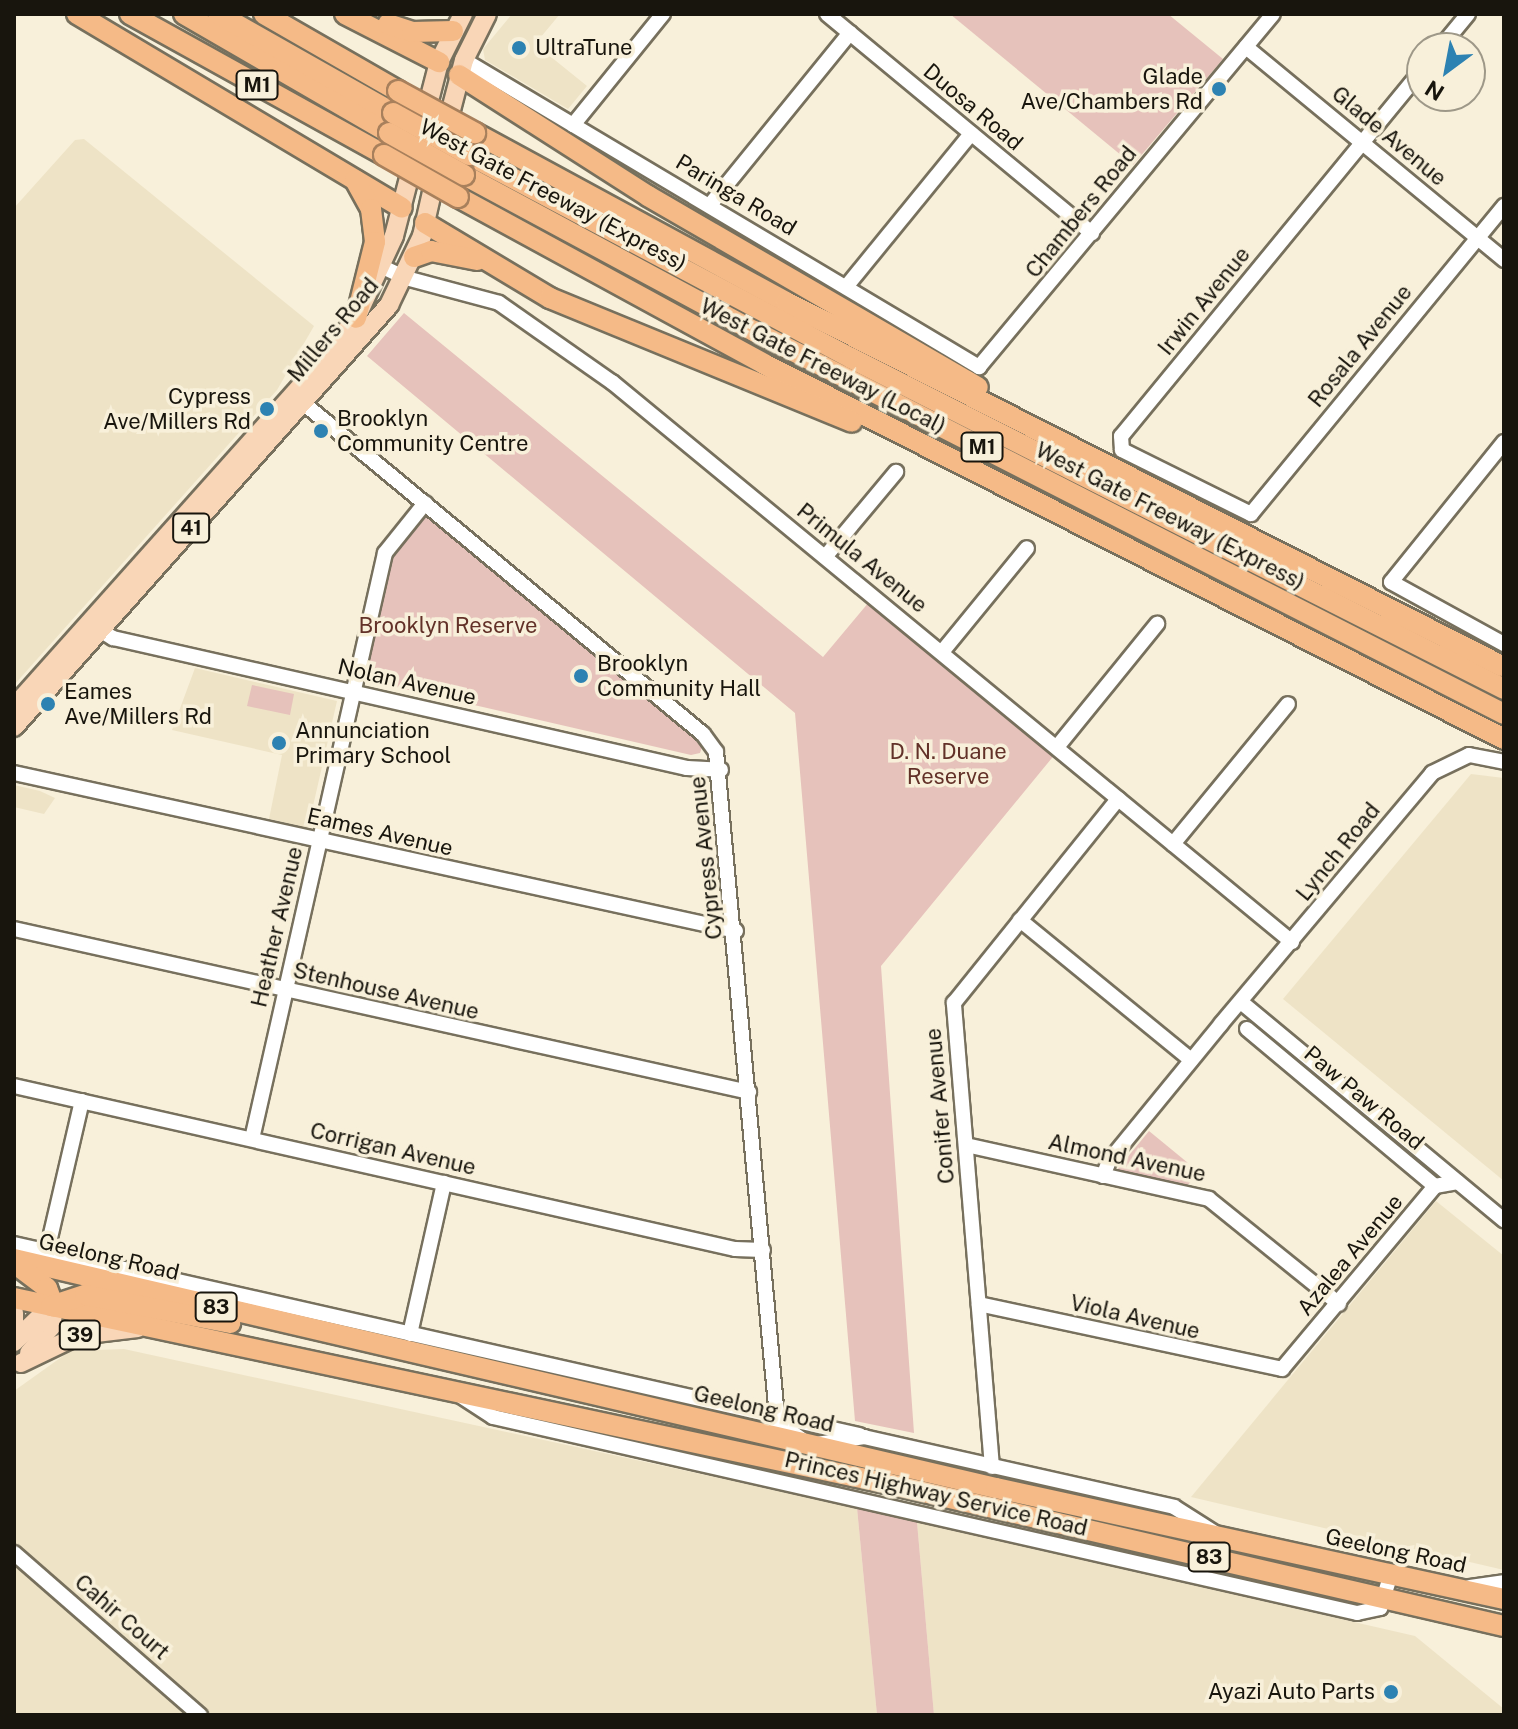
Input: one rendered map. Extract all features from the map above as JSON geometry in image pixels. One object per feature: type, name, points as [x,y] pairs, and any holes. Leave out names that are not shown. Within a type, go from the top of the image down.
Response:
[{"type":"highway","points":[[77,14],[249,121],[352,176],[402,208]]},
{"type":"highway","name":"West Gate Freeway (Local)","points":[[130,14],[764,364],[1504,739]]},
{"type":"highway","name":"West Gate Freeway (Express)","points":[[184,14],[391,123],[469,155],[851,358],[1504,689]]},
{"type":"highway","name":"West Gate Freeway (Express)","points":[[218,14],[391,123],[464,175],[782,345],[1504,714]]},
{"type":"highway","name":"West Gate Freeway (Local)","points":[[264,14],[398,91],[799,309],[1504,667]]},
{"type":"highway","points":[[345,14],[439,62]]},
{"type":"highway","points":[[361,14],[412,32],[457,20]]},
{"type":"highway","points":[[462,67],[713,235],[1020,410],[1179,491],[1262,543]]},
{"type":"highway","points":[[352,176],[364,192],[374,223],[378,265],[356,318]]},
{"type":"highway","points":[[425,223],[579,311],[999,481]]},
{"type":"highway","points":[[414,257],[431,251],[492,264]]},
{"type":"highway","points":[[14,1261],[47,1288],[53,1305],[85,1295],[265,1330],[304,1327]]},
{"type":"highway","name":"Geelong Road","points":[[14,1261],[1223,1539],[1504,1599]]},
{"type":"highway","name":"83","points":[[14,1298],[145,1328],[413,1381],[1504,1626]]},
{"type":"highway","points":[[413,1381],[417,1354]]},
{"type":"main road","name":"Millers Road","points":[[14,727],[94,627],[298,399],[377,320],[406,278],[425,223],[462,67],[489,16]]},
{"type":"main road","name":"Millers Road","points":[[378,265],[402,208],[439,62],[457,20]]},
{"type":"main road","points":[[439,62],[462,67]]},
{"type":"main road","points":[[402,208],[425,223]]},
{"type":"main road","name":"Millers Road","points":[[298,399],[356,318]]},
{"type":"main road","name":"Millers Road","points":[[14,707],[94,627]]},
{"type":"main road","name":"39","points":[[14,1342],[53,1305]]},
{"type":"main road","name":"39","points":[[17,1367],[51,1327],[53,1305]]},
{"type":"main road","points":[[14,1313],[14,1333]]},
{"type":"main road","name":"39","points":[[17,1367],[79,1335],[145,1328]]},
{"type":"street","points":[[573,125],[663,14]]},
{"type":"street","name":"Duosa Road","points":[[827,14],[1092,233]]},
{"type":"street","name":"Chambers Road","points":[[985,365],[1273,14]]},
{"type":"street","points":[[1453,32],[1468,14]]},
{"type":"street","points":[[710,205],[850,33]]},
{"type":"street","name":"Glade Avenue","points":[[1246,47],[1504,260]]},
{"type":"street","name":"Paringa Road","points":[[462,67],[526,97],[971,364],[985,365]]},
{"type":"street","name":"Irwin Avenue","points":[[1251,514],[1118,444],[1406,89]]},
{"type":"street","points":[[846,287],[971,134]]},
{"type":"street","name":"Rosala Avenue","points":[[1251,514],[1504,206]]},
{"type":"street","name":"Primula Avenue","points":[[378,265],[406,278],[474,293],[524,317],[612,382],[1292,942]]},
{"type":"street","name":"Cypress Avenue","points":[[298,399],[703,734],[716,752],[721,770],[736,931],[777,1417]]},
{"type":"street","points":[[1504,442],[1391,582],[1504,644]]},
{"type":"street","points":[[825,557],[896,472]]},
{"type":"street","name":"Heather Avenue","points":[[252,1139],[385,553],[425,503]]},
{"type":"street","points":[[942,652],[1027,548]]},
{"type":"street","points":[[1057,747],[1157,624]]},
{"type":"street","name":"Nolan Avenue","points":[[94,627],[353,692],[687,768],[721,770]]},
{"type":"street","points":[[1173,844],[1288,704]]},
{"type":"street","name":"Lynch Road","points":[[1103,1176],[1109,1161],[1191,1060],[1432,773],[1457,758],[1483,755],[1504,762]]},
{"type":"street","name":"Eames Avenue","points":[[14,773],[736,931]]},
{"type":"street","name":"Conifer Avenue","points":[[992,1467],[954,1003],[1118,799]]},
{"type":"street","points":[[1020,920],[1191,1060]]},
{"type":"street","name":"Stenhouse Avenue","points":[[14,929],[749,1092]]},
{"type":"street","name":"Paw Paw Road","points":[[1241,1002],[1504,1220]]},
{"type":"street","name":"Paw Paw Road","points":[[1247,1029],[1435,1186]]},
{"type":"street","points":[[1294,1070],[1306,1056]]},
{"type":"street","name":"Corrigan Avenue","points":[[14,1086],[735,1249],[763,1250]]},
{"type":"street","points":[[47,1251],[82,1101]]},
{"type":"street","name":"Almond Avenue","points":[[966,1145],[1209,1199],[1339,1304]]},
{"type":"street","name":"Paw Paw Road","points":[[1435,1186],[1436,1163]]},
{"type":"street","points":[[1435,1186],[1458,1182]]},
{"type":"street","points":[[410,1334],[444,1183]]},
{"type":"street","name":"Azalea Avenue","points":[[1282,1369],[1435,1186]]},
{"type":"street","name":"Princes Highway Service Road","points":[[14,1244],[777,1417],[810,1445],[864,1437]]},
{"type":"street","name":"Viola Avenue","points":[[979,1304],[1282,1369]]},
{"type":"street","points":[[561,1386],[597,1376]]},
{"type":"street","name":"Princes Highway Service Road","points":[[797,1421],[1174,1507],[1223,1539]]},
{"type":"street","name":"Cahir Court","points":[[14,1553],[200,1715]]},
{"type":"street","points":[[1385,1599],[1391,1574]]},
{"type":"street","points":[[1458,1588],[1504,1582]]},
{"type":"shaded area","points":[[512,14],[560,14],[535,44],[587,86],[568,109],[485,60],[483,49]]},
{"type":"shaded area","points":[[84,139],[314,326],[277,390],[14,685],[14,208],[75,140]]},
{"type":"shaded area","name":"Annunciation Primary School","points":[[195,668],[337,701],[308,828],[269,819],[282,755],[172,730]]},
{"type":"shaded area","points":[[1471,774],[1504,778],[1504,1181],[1283,999]]},
{"type":"shaded area","points":[[14,785],[55,798],[44,814],[14,807]]},
{"type":"shaded area","points":[[1436,1201],[1504,1256],[1504,1570],[1191,1497]]},
{"type":"shaded area","points":[[124,1349],[857,1508],[877,1715],[14,1715],[14,1391],[70,1351]]},
{"type":"shaded area","points":[[917,1522],[1415,1636],[1504,1709],[1504,1715],[934,1715]]},
{"type":"green space","points":[[950,14],[1168,14],[1223,59],[1133,165]]},
{"type":"green space","name":"D. N. Duane Reserve","points":[[404,313],[823,657],[869,602],[1056,753],[881,966],[914,1433],[855,1421],[795,713],[367,356]]},
{"type":"green space","name":"Brooklyn Reserve","points":[[421,509],[691,732],[703,744],[700,753],[691,755],[361,679],[389,554]]},
{"type":"green space","points":[[252,685],[294,694],[290,715],[247,706]]},
{"type":"green space","points":[[1149,1131],[1199,1172],[1187,1186],[1117,1170]]},
{"type":"green space","points":[[857,1508],[917,1522],[934,1715],[877,1715]]},
{"type":"place","name":"UltraTune","points":[[519,48]]},
{"type":"place","name":"Glade Ave/Chambers Rd","points":[[1219,89]]},
{"type":"place","name":"Cypress Ave/Millers Rd","points":[[267,409]]},
{"type":"place","name":"Brooklyn Community Centre","points":[[321,431]]},
{"type":"place","name":"Brooklyn Community Hall","points":[[581,676]]},
{"type":"place","name":"Eames Ave/Millers Rd","points":[[48,704]]},
{"type":"place","name":"Annunciation Primary School","points":[[279,743]]},
{"type":"place","name":"Ayazi Auto Parts","points":[[1391,1692]]}]
